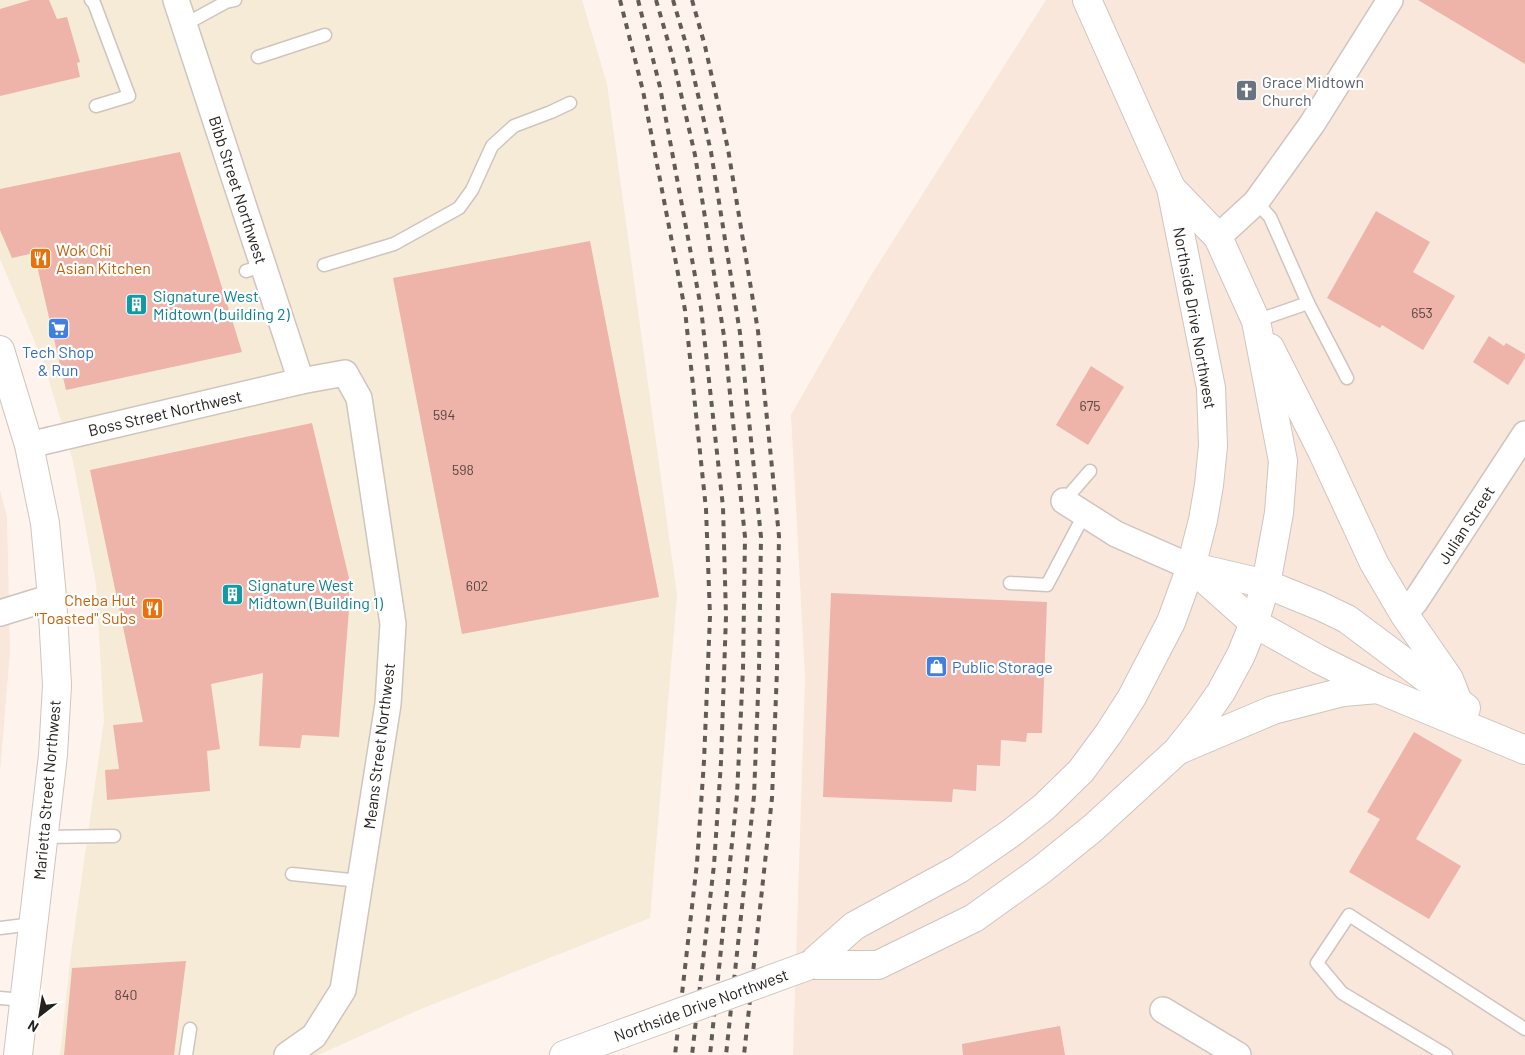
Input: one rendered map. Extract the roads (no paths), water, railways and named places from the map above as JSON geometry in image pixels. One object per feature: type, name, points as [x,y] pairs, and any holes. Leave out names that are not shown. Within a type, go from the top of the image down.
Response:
[{"type":"main road","name":"Northside Drive Northwest","points":[[810,966],[854,926],[959,869],[1011,834],[1044,807],[1081,770],[1109,733],[1132,697],[1171,622],[1191,567],[1203,520],[1209,485],[1213,446],[1211,388],[1171,188],[1087,0]]},
{"type":"main road","name":"Northside Drive Northwest","points":[[564,1055],[810,966],[878,965],[974,918],[1041,870],[1093,828],[1177,751],[1200,722],[1221,692],[1241,655],[1254,623],[1266,584],[1279,513],[1283,461],[1256,321],[1218,237],[1171,188]]},
{"type":"main road","points":[[1256,321],[1322,451],[1374,564],[1404,614],[1449,679],[1458,702]]},
{"type":"main road","name":"Marietta Street Northwest","points":[[0,350],[29,445],[44,523],[52,597],[56,685],[53,756],[33,924],[12,999],[18,1055]]},
{"type":"main road","points":[[1191,567],[1266,584],[1347,619],[1518,747]]},
{"type":"main road","points":[[1191,567],[1254,623],[1378,689],[1518,747]]},
{"type":"main road","points":[[1177,751],[1273,710],[1343,692],[1378,689]]},
{"type":"street","name":"Bibb Street Northwest","points":[[176,0],[255,269],[301,381]]},
{"type":"street","points":[[1218,237],[1256,202],[1312,124],[1390,0]]},
{"type":"street","name":"Means Street Northwest","points":[[287,1055],[314,1036],[344,990],[388,704],[393,624],[359,398],[344,373],[301,381]]},
{"type":"street","name":"Boss Street Northwest","points":[[29,445],[301,381]]},
{"type":"street","name":"Julian Street","points":[[1404,614],[1416,602],[1525,434]]},
{"type":"street","points":[[1064,501],[1116,534],[1191,567]]},
{"type":"street","points":[[0,613],[52,597]]},
{"type":"street","points":[[1163,1010],[1238,1055]]},
{"type":"lane","points":[[91,0],[94,3],[129,96],[96,106]]},
{"type":"lane","points":[[184,25],[226,2],[236,0]]},
{"type":"lane","points":[[258,57],[325,35]]},
{"type":"lane","points":[[324,265],[394,244],[459,208],[472,190],[492,146],[514,126],[551,112],[570,102]]},
{"type":"lane","points":[[1256,202],[1270,218],[1308,303],[1347,378]]},
{"type":"lane","points":[[1256,321],[1308,303]]},
{"type":"lane","points":[[1064,501],[1090,471]]},
{"type":"lane","points":[[1010,583],[1047,585],[1084,515]]},
{"type":"lane","points":[[44,837],[114,836]]},
{"type":"lane","points":[[292,874],[360,881]]},
{"type":"lane","points":[[1446,1055],[1342,993],[1318,963],[1350,915],[1525,1029]]},
{"type":"lane","points":[[0,928],[33,924]]},
{"type":"lane","points":[[186,1055],[190,1029]]},
{"type":"railway","points":[[620,0],[643,91],[685,310],[706,509],[710,616],[704,761],[697,863],[675,1055]]},
{"type":"railway","points":[[638,0],[660,87],[701,308],[723,507],[726,616],[721,762],[714,865],[692,1055]]},
{"type":"railway","points":[[656,0],[672,55],[695,155],[724,336],[745,537],[743,669],[737,795],[710,1055]]},
{"type":"railway","points":[[673,0],[688,51],[711,152],[740,333],[761,537],[759,669],[754,796],[726,1055]]},
{"type":"railway","points":[[692,0],[705,46],[728,149],[758,331],[779,536],[777,670],[772,798],[744,1055]]},
{"type":"place","name":"Grace Midtown Church","points":[[1246,91]]},
{"type":"place","name":"Wok Chi Asian Kitchen","points":[[40,259]]},
{"type":"place","name":"Signature West Midtown (building 2)","points":[[137,305]]},
{"type":"place","name":"Tech Shop & Run","points":[[58,328]]},
{"type":"place","name":"Signature West Midtown (Building 1)","points":[[232,594]]},
{"type":"place","name":"Cheba Hut \"Toasted\" Subs","points":[[152,609]]},
{"type":"place","name":"Public Storage","points":[[936,667]]}]
